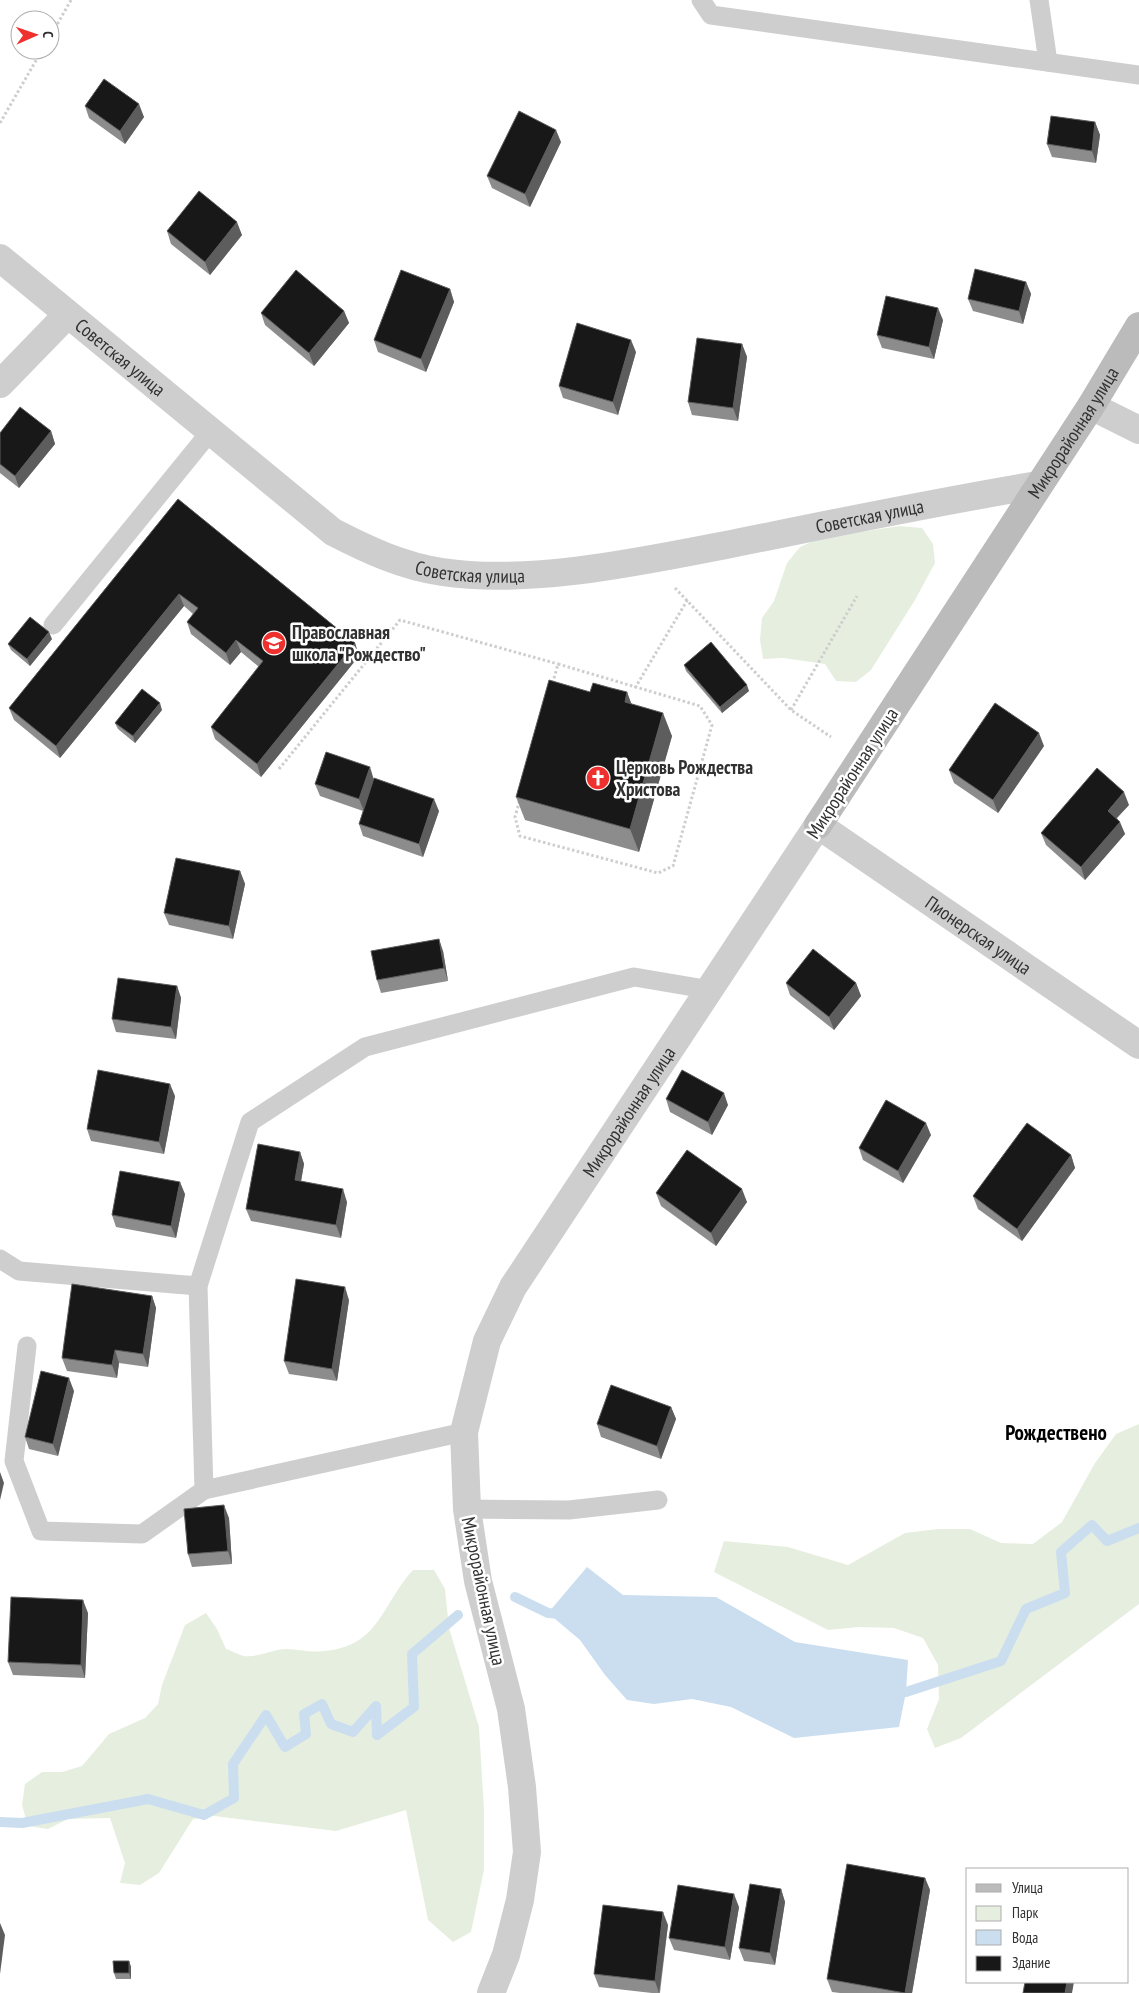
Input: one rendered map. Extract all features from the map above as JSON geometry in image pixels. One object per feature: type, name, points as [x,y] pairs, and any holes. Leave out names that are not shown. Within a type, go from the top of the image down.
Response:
[{"type":"street","name":"Советская улица","points":[[0,258],[333,532],[386,559],[441,572],[496,576],[551,573],[667,556],[961,498],[1038,485]]},
{"type":"street","points":[[0,384],[67,315]]},
{"type":"street","name":"Микрорайонная улица","points":[[491,1993],[506,1955],[520,1900],[526,1852],[522,1786],[511,1709],[478,1581],[467,1509],[464,1432],[487,1341],[513,1287],[711,990],[1091,406],[1139,326]]},
{"type":"street","points":[[1091,406],[1139,430]]},
{"type":"street","name":"Пионерская улица","points":[[818,825],[1139,1045]]},
{"type":"lane","points":[[701,0],[711,15],[1139,75]]},
{"type":"lane","points":[[1039,0],[1048,62]]},
{"type":"lane","points":[[53,625],[210,432]]},
{"type":"lane","points":[[204,1490],[198,1286],[250,1122],[365,1047],[634,977],[711,990]]},
{"type":"lane","points":[[0,1259],[20,1271],[198,1286]]},
{"type":"lane","points":[[27,1346],[14,1461],[41,1530],[142,1534],[204,1490],[464,1432]]},
{"type":"lane","points":[[467,1509],[569,1510],[658,1500]]},
{"type":"path","points":[[60,19],[71,0]]},
{"type":"path","points":[[0,123],[36,60]]},
{"type":"path","points":[[667,556],[669,583],[688,599],[791,710],[831,737]]},
{"type":"path","points":[[791,710],[857,596]]},
{"type":"path","points":[[635,688],[688,599]]},
{"type":"path","points":[[279,769],[400,620],[558,664],[700,706],[712,725],[673,866],[658,873],[520,836],[514,817],[558,664]]},
{"type":"green space","points":[[900,526],[922,528],[933,544],[935,563],[915,600],[871,670],[856,682],[836,681],[825,664],[783,658],[763,659],[760,640],[762,618],[774,601],[787,563],[800,547],[820,538]]},
{"type":"green space","points":[[1139,1424],[1139,1604],[961,1738],[935,1748],[927,1729],[939,1699],[938,1665],[923,1638],[894,1628],[859,1627],[828,1630],[714,1572],[724,1541],[788,1547],[848,1565],[905,1533],[938,1529],[970,1529],[1001,1543],[1033,1544],[1062,1522],[1095,1463],[1116,1434]]},
{"type":"green space","points":[[413,1570],[434,1570],[445,1589],[449,1628],[479,1727],[484,1810],[484,1870],[471,1932],[453,1942],[428,1920],[406,1810],[336,1831],[214,1816],[193,1819],[159,1873],[140,1885],[120,1883],[125,1863],[110,1818],[68,1819],[48,1829],[28,1826],[22,1805],[25,1784],[42,1772],[62,1772],[82,1766],[109,1734],[145,1718],[158,1704],[162,1685],[185,1625],[206,1613],[217,1629],[226,1649],[244,1656],[255,1656],[281,1649],[319,1651],[343,1648],[357,1641],[378,1622],[402,1583]]},
{"type":"water","points":[[587,1567],[623,1595],[716,1597],[795,1642],[908,1660],[906,1692],[899,1727],[794,1738],[731,1707],[692,1699],[654,1704],[627,1700],[605,1675],[580,1640],[548,1613]]},
{"type":"building","points":[[104,79],[139,104],[120,131],[85,106]]},
{"type":"building","points":[[519,111],[556,130],[525,194],[487,176]]},
{"type":"building","points":[[1051,116],[1095,122],[1092,151],[1047,144]]},
{"type":"building","points":[[199,191],[237,222],[205,262],[167,231]]},
{"type":"building","points":[[975,269],[1026,282],[1019,311],[968,299]]},
{"type":"building","points":[[296,270],[344,311],[309,353],[261,313]]},
{"type":"building","points":[[401,270],[450,289],[421,359],[374,340]]},
{"type":"building","points":[[886,296],[938,308],[929,347],[877,335]]},
{"type":"building","points":[[577,323],[631,340],[613,402],[559,386]]},
{"type":"building","points":[[697,338],[742,344],[733,408],[688,402]]},
{"type":"building","points":[[20,407],[51,431],[15,476],[0,464],[0,433]]},
{"type":"building","name":"Православная школа \"Рождество\"","points":[[178,499],[355,643],[257,764],[211,727],[263,661],[236,640],[226,653],[187,622],[198,608],[179,594],[56,746],[9,708]]},
{"type":"building","points":[[30,617],[49,632],[27,659],[8,644]]},
{"type":"building","points":[[711,642],[747,685],[720,707],[684,665]]},
{"type":"building","name":"Церковь Рождества Христова","points":[[549,680],[590,692],[593,683],[627,692],[625,702],[663,713],[630,829],[516,797]]},
{"type":"building","points":[[142,689],[160,703],[133,736],[115,723]]},
{"type":"building","points":[[995,703],[1039,733],[993,800],[949,770]]},
{"type":"building","points":[[326,752],[370,767],[359,799],[315,784]]},
{"type":"building","points":[[1097,768],[1124,792],[1108,811],[1120,822],[1081,867],[1041,833]]},
{"type":"building","points":[[374,778],[434,799],[419,844],[359,824]]},
{"type":"building","points":[[176,858],[240,871],[229,926],[164,913]]},
{"type":"building","points":[[439,939],[444,968],[377,980],[371,951]]},
{"type":"building","points":[[813,949],[856,983],[829,1017],[786,983]]},
{"type":"building","points":[[118,978],[177,986],[171,1027],[112,1019]]},
{"type":"building","points":[[98,1070],[170,1084],[159,1142],[87,1129]]},
{"type":"building","points":[[682,1070],[724,1093],[708,1122],[666,1099]]},
{"type":"building","points":[[886,1100],[926,1123],[898,1171],[859,1148]]},
{"type":"building","points":[[1027,1123],[1071,1155],[1017,1229],[973,1196]]},
{"type":"building","points":[[258,1144],[300,1152],[295,1180],[343,1189],[336,1225],[246,1209]]},
{"type":"building","points":[[687,1150],[742,1189],[711,1233],[656,1193]]},
{"type":"building","points":[[120,1171],[180,1182],[171,1226],[112,1215]]},
{"type":"building","points":[[296,1279],[345,1287],[332,1369],[284,1361]]},
{"type":"building","points":[[72,1284],[152,1296],[143,1354],[115,1350],[112,1365],[62,1358]]},
{"type":"building","points":[[41,1371],[69,1378],[53,1444],[25,1437]]},
{"type":"building","points":[[611,1385],[671,1407],[657,1446],[597,1424]]},
{"type":"building","points":[[224,1505],[228,1551],[188,1554],[184,1509]]},
{"type":"building","points":[[11,1597],[83,1600],[81,1665],[8,1662]]},
{"type":"building","points":[[847,1864],[925,1878],[905,1993],[827,1979]]},
{"type":"building","points":[[750,1884],[781,1889],[770,1953],[739,1948]]},
{"type":"building","points":[[678,1885],[734,1894],[725,1947],[669,1938]]},
{"type":"building","points":[[603,1905],[663,1912],[655,1981],[594,1974]]},
{"type":"building","points":[[113,1961],[129,1961],[129,1973],[114,1973]]},
{"type":"building","points":[[1025,1983],[1067,1983],[1065,1993],[1023,1993]]},
{"type":"waterway","points":[[894,1688],[906,1692],[1001,1661],[1026,1609],[1065,1593],[1061,1552],[1092,1525],[1107,1541],[1139,1528]]},
{"type":"waterway","points":[[515,1597],[548,1613],[562,1614]]},
{"type":"waterway","points":[[0,1822],[22,1823],[148,1799],[204,1815],[234,1798],[233,1764],[266,1715],[285,1747],[306,1734],[304,1714],[322,1704],[331,1724],[353,1732],[376,1706],[377,1735],[414,1707],[412,1654],[458,1615]]},
{"type":"place","name":"Православная школа \"Рождество\"","points":[[274,643]]},
{"type":"place","name":"Церковь Рождества Христова","points":[[598,778]]},
{"type":"district","name":"Рождествено","points":[[1056,1433]]}]
